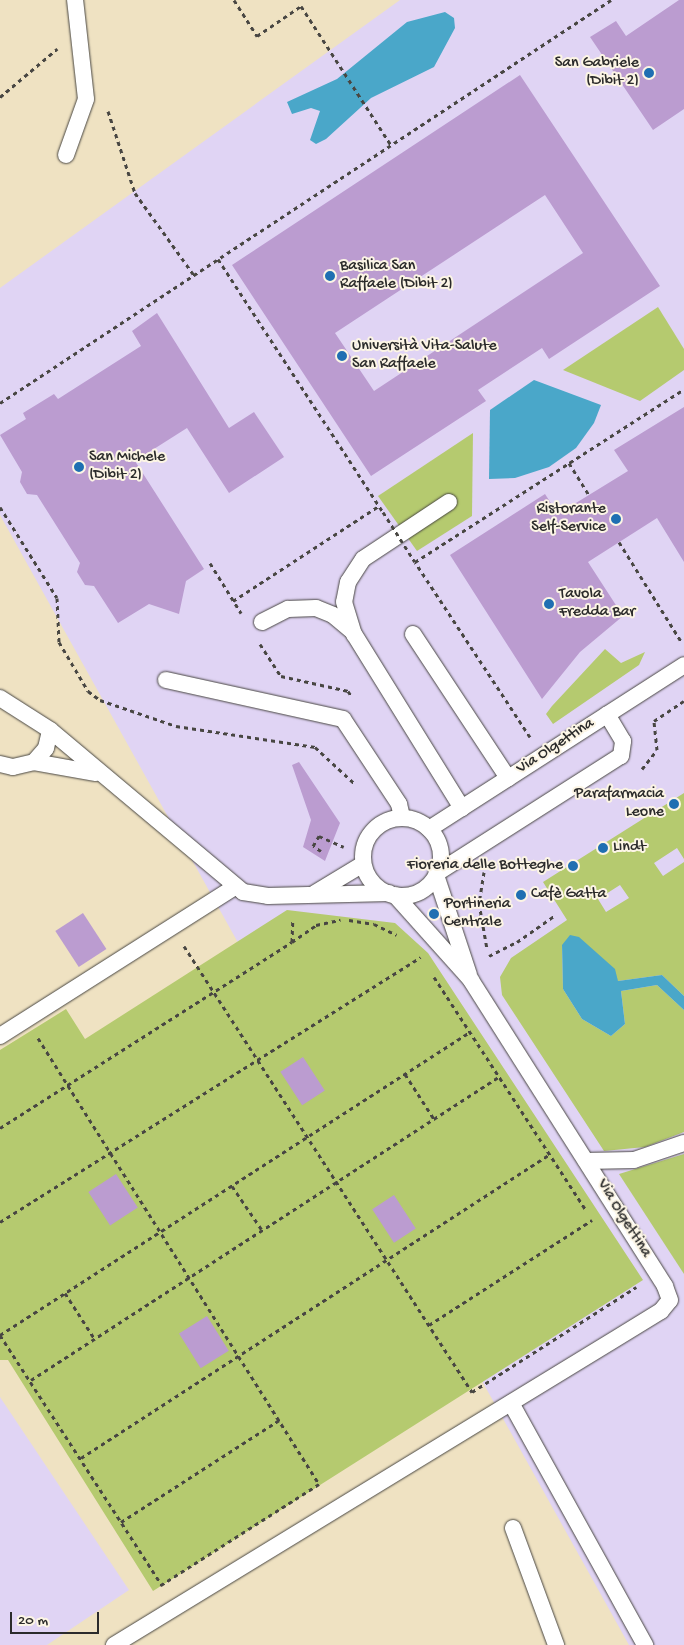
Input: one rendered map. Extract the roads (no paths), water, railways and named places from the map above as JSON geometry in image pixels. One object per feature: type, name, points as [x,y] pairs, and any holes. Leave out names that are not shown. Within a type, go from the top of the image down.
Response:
[{"type":"lane","points":[[66,156],[86,99],[83,43],[75,0]]},
{"type":"lane","points":[[449,502],[359,564],[348,582],[344,602],[354,634],[462,808]]},
{"type":"lane","points":[[258,628],[288,609],[316,608],[334,615],[354,634]]},
{"type":"lane","points":[[413,634],[508,778]]},
{"type":"lane","name":"Via Olgettina","points":[[429,829],[684,665]]},
{"type":"lane","points":[[166,680],[343,719],[399,804],[402,818]]},
{"type":"lane","points":[[0,698],[50,730],[96,773],[235,886],[268,896],[418,892],[436,874],[621,756],[623,742],[607,714]]},
{"type":"lane","points":[[34,762],[46,748],[50,730]]},
{"type":"lane","points":[[0,764],[13,767],[34,762],[96,773]]},
{"type":"lane","points":[[402,818],[429,829],[440,851],[436,874],[470,980],[392,894],[374,885],[363,864],[364,845],[374,829],[402,818]]},
{"type":"lane","points":[[310,895],[363,864]]},
{"type":"lane","points":[[0,1036],[235,886]]},
{"type":"lane","name":"Via Olgettina","points":[[470,980],[665,1286],[670,1300],[661,1311],[511,1403]]},
{"type":"lane","points":[[586,1161],[634,1160],[684,1143]]},
{"type":"lane","points":[[114,1645],[511,1403],[645,1645]]},
{"type":"lane","points":[[513,1528],[556,1645]]},
{"type":"water","points":[[445,12],[454,18],[455,28],[434,67],[371,98],[326,139],[316,144],[310,140],[320,111],[311,108],[292,114],[287,102],[337,79],[407,22]]},
{"type":"water","points":[[534,380],[601,405],[594,423],[576,448],[549,467],[515,478],[489,479],[490,410]]},
{"type":"water","points":[[570,935],[579,937],[615,969],[618,981],[662,975],[684,996],[684,1010],[657,985],[621,991],[625,1024],[611,1036],[582,1019],[563,989],[562,945]]},
{"type":"place","name":"San Gabriele (Dibit 2)","points":[[649,73]]},
{"type":"place","name":"Basilica San Raffaele (Dibit 2)","points":[[330,276]]},
{"type":"place","name":"Università Vita-Salute San Raffaele","points":[[342,356]]},
{"type":"place","name":"San Michele (Dibit 2)","points":[[79,467]]},
{"type":"place","name":"Ristorante Self-Service","points":[[616,519]]},
{"type":"place","name":"Tavola Fredda Bar","points":[[549,604]]},
{"type":"place","name":"Parafarmacia Leone","points":[[674,804]]},
{"type":"place","name":"Lindt","points":[[603,848]]},
{"type":"place","name":"Fioreria delle Botteghe","points":[[573,866]]},
{"type":"place","name":"Cafè Gatta","points":[[521,895]]},
{"type":"place","name":"Portineria Centrale","points":[[434,914]]}]
